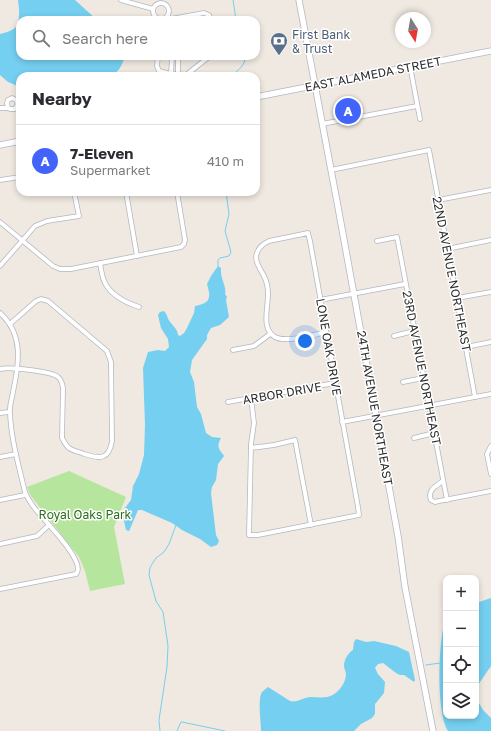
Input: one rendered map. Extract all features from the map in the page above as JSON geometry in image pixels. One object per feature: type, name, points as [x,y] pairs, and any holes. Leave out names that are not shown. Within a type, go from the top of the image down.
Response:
[{"type":"street","points":[[121,0],[133,2],[153,9]]},
{"type":"street","name":"24TH AVENUE NORTHEAST","points":[[299,0],[398,536],[405,587],[433,731]]},
{"type":"street","points":[[155,16],[153,9],[156,4],[162,2],[168,5],[170,16]]},
{"type":"street","points":[[190,16],[204,13],[209,16]]},
{"type":"street","name":"EAST ALAMEDA STREET","points":[[260,96],[491,51]]},
{"type":"street","points":[[158,60],[158,70],[161,72]]},
{"type":"street","points":[[171,72],[172,60]]},
{"type":"street","points":[[178,60],[178,72]]},
{"type":"street","points":[[191,72],[205,60]]},
{"type":"street","points":[[410,66],[420,120]]},
{"type":"street","points":[[8,108],[7,102],[12,98],[16,101]]},
{"type":"street","points":[[322,124],[417,106]]},
{"type":"street","points":[[0,108],[8,108],[13,110],[16,108]]},
{"type":"street","points":[[0,145],[16,142]]},
{"type":"street","name":"22ND AVENUE NORTHEAST","points":[[331,170],[429,150],[475,397]]},
{"type":"street","points":[[0,180],[16,177]]},
{"type":"street","points":[[438,200],[491,190]]},
{"type":"street","points":[[0,266],[35,226],[43,222],[79,216],[75,196]]},
{"type":"street","points":[[127,196],[137,256]]},
{"type":"street","points":[[0,222],[44,259],[60,269],[71,269],[179,248],[184,244],[185,240],[178,196]]},
{"type":"street","name":"LONE OAK DRIVE","points":[[270,334],[266,322],[268,294],[267,284],[257,260],[258,250],[264,243],[269,241],[308,233],[359,516],[310,525]]},
{"type":"street","name":"23RD AVENUE NORTHEAST","points":[[377,241],[396,237],[447,500]]},
{"type":"street","points":[[447,249],[491,240]]},
{"type":"street","points":[[100,264],[103,278],[107,286],[128,304],[139,307]]},
{"type":"street","points":[[320,300],[405,284]]},
{"type":"street","points":[[457,298],[491,292]]},
{"type":"street","points":[[0,369],[18,369],[50,373],[58,376],[62,381],[63,388],[62,438],[66,444],[70,449],[96,458],[103,457],[111,450],[111,362],[107,351],[48,300],[41,299],[36,301],[10,324]]},
{"type":"street","points":[[0,313],[10,324],[17,341],[19,357],[18,369],[10,412],[16,454],[26,495],[76,560],[79,568],[79,572],[76,574],[0,589]]},
{"type":"street","points":[[233,350],[254,346],[270,334],[276,338],[286,339],[326,332]]},
{"type":"street","points":[[394,336],[414,332]]},
{"type":"street","points":[[466,347],[491,342]]},
{"type":"street","points":[[403,382],[423,378]]},
{"type":"street","name":"ARBOR DRIVE","points":[[228,402],[335,383]]},
{"type":"street","points":[[342,422],[491,394]]},
{"type":"street","points":[[251,398],[254,423],[251,448],[249,535],[258,535],[310,525],[295,440],[251,448]]},
{"type":"street","points":[[0,413],[10,412]]},
{"type":"street","points":[[414,438],[434,433]]},
{"type":"street","points":[[490,447],[487,454],[491,474]]},
{"type":"street","points":[[0,457],[16,454]]},
{"type":"street","points":[[443,481],[432,489],[430,499],[434,502],[491,491]]},
{"type":"street","points":[[0,500],[26,495]]},
{"type":"street","points":[[0,544],[37,536],[49,525]]},
{"type":"green space","name":"Royal Oaks Park","points":[[69,471],[126,497],[114,527],[125,584],[90,591],[85,571],[79,557],[31,496],[27,487]]},
{"type":"water","points":[[18,0],[75,0],[93,16],[19,16]]},
{"type":"water","points":[[16,26],[16,60],[124,60],[117,72],[16,72],[16,85],[8,82],[0,75],[0,34]]},
{"type":"water","points":[[218,266],[221,268],[221,276],[227,297],[226,300],[229,317],[220,325],[211,328],[207,335],[207,339],[192,360],[190,372],[194,382],[197,407],[201,414],[206,433],[212,437],[221,438],[219,448],[224,456],[218,464],[216,480],[212,487],[211,493],[216,535],[219,541],[217,545],[211,547],[172,523],[142,510],[138,510],[129,531],[126,530],[123,516],[125,508],[131,500],[133,486],[139,474],[144,455],[145,425],[143,368],[148,352],[158,350],[165,351],[169,347],[168,339],[161,328],[158,315],[160,312],[164,311],[178,335],[180,336],[184,333],[194,313],[195,306],[207,301],[209,293],[207,284]]},
{"type":"water","points":[[491,598],[491,666],[479,684],[479,611],[479,602]]},
{"type":"water","points":[[443,628],[443,715],[440,692],[441,642]]},
{"type":"water","points":[[356,639],[366,642],[374,641],[396,646],[409,652],[415,680],[414,682],[404,675],[396,673],[383,663],[378,664],[375,668],[385,682],[384,693],[375,704],[375,714],[372,718],[361,724],[354,731],[261,731],[260,702],[263,691],[268,687],[290,701],[298,701],[308,697],[331,696],[340,689],[344,682],[346,675],[344,667],[345,661],[353,650]]},
{"type":"water","points":[[479,703],[491,718],[491,731],[448,731],[444,719],[479,719]]},
{"type":"waterway","points":[[233,0],[235,16]]},
{"type":"waterway","points":[[236,72],[243,65],[245,60]]},
{"type":"waterway","points":[[218,266],[218,260],[229,256],[231,252],[225,231],[229,214],[227,196]]},
{"type":"waterway","points":[[160,731],[159,720],[167,667],[168,646],[163,612],[156,601],[149,575],[152,564],[156,558],[164,552],[169,544],[176,525]]},
{"type":"waterway","points":[[426,665],[440,663]]},
{"type":"waterway","points":[[177,731],[181,722],[225,731]]},
{"type":"place","name":"First Bank & Trust","points":[[279,56]]},
{"type":"place","name":"7-Eleven","points":[[348,111]]}]
